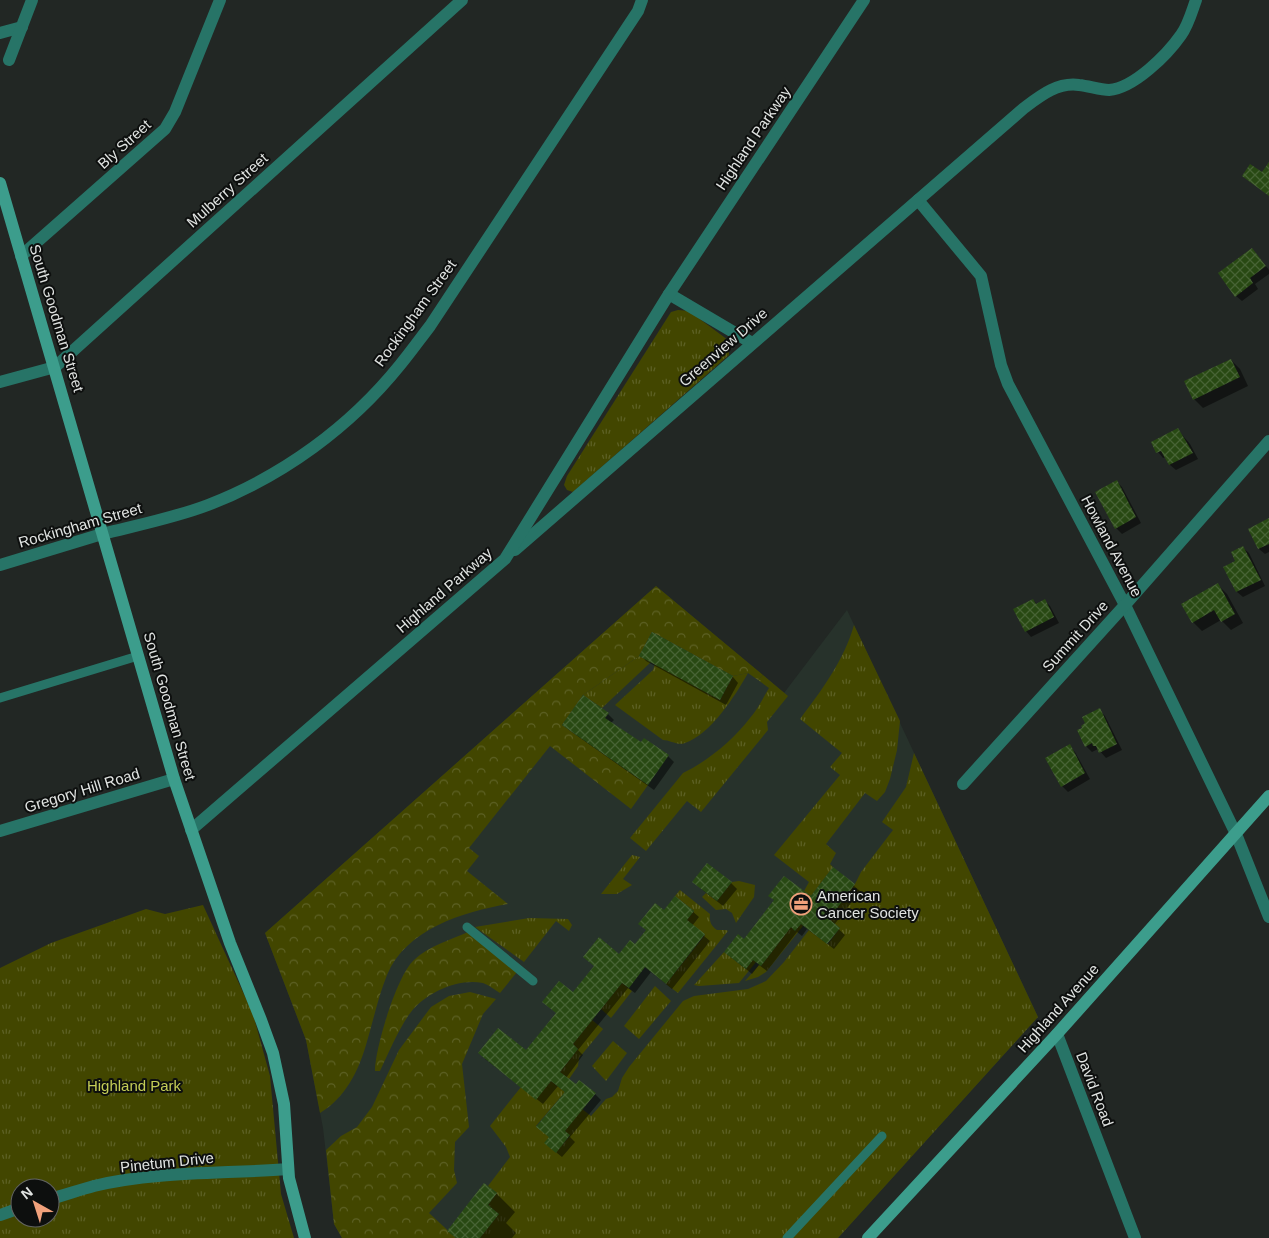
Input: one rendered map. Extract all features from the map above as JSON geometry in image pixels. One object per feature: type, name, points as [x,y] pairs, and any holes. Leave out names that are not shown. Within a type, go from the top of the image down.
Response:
[{"type":"main road","name":"South Goodman Street","points":[[0,183],[2,200],[22,256],[55,366],[174,779],[230,943],[273,1053],[284,1104],[289,1178],[305,1238]]},
{"type":"main road","name":"Highland Avenue","points":[[868,1238],[1057,1034],[1269,796]]},
{"type":"street","points":[[9,60],[32,0]]},
{"type":"street","name":"Bly Street","points":[[22,256],[165,129],[175,112],[220,0]]},
{"type":"street","name":"Mulberry Street","points":[[0,382],[55,366],[462,0]]},
{"type":"street","name":"Rockingham Street","points":[[0,565],[103,534],[183,514],[232,495],[285,467],[332,434],[400,366],[430,326],[638,11],[642,0]]},
{"type":"street","name":"Highland Parkway","points":[[191,830],[505,559],[669,294],[864,0]]},
{"type":"street","name":"Greenview Drive","points":[[505,559],[1024,108],[1043,94],[1060,86],[1076,85],[1109,90],[1126,86],[1142,76],[1182,34],[1196,0]]},
{"type":"street","points":[[0,33],[22,27]]},
{"type":"street","name":"Howland Avenue","points":[[918,200],[981,276],[1001,365],[1008,384],[1125,605],[1236,834],[1269,917]]},
{"type":"street","points":[[669,294],[752,343]]},
{"type":"street","name":"Summit Drive","points":[[963,784],[1125,605],[1269,441]]},
{"type":"street","name":"Gregory Hill Road","points":[[0,831],[174,779]]},
{"type":"street","name":"David Road","points":[[1057,1034],[1135,1238]]},
{"type":"street","name":"Pinetum Drive","points":[[60,1196],[95,1186],[142,1179],[185,1174],[288,1169]]},
{"type":"lane","points":[[0,698],[138,656]]},
{"type":"lane","points":[[468,927],[533,981]]},
{"type":"lane","points":[[787,1238],[882,1136]]},
{"type":"shaded area","points":[[656,586],[784,693],[847,610],[1038,1017],[838,1238],[342,1238],[334,1224],[323,1128],[306,1040],[265,933]]},
{"type":"green space","points":[[678,310],[689,311],[728,340],[729,355],[573,492],[567,490],[564,485],[567,476],[671,312]]},
{"type":"green space","points":[[656,586],[763,675],[758,680],[748,673],[733,676],[652,632],[639,656],[583,695],[562,725],[648,785],[631,809],[550,746],[469,848],[479,856],[467,871],[508,904],[473,912],[438,925],[422,934],[396,959],[387,975],[363,1055],[355,1074],[337,1100],[320,1113],[306,1040],[265,933]]},
{"type":"green space","points":[[854,625],[900,721],[897,750],[885,792],[877,801],[865,793],[826,844],[836,853],[830,864],[833,867],[811,896],[804,891],[809,882],[774,855],[840,775],[830,767],[842,753],[800,719],[824,686],[838,662]]},
{"type":"green space","points":[[639,656],[651,662],[602,708],[583,695]]},
{"type":"green space","points":[[655,664],[720,700],[733,676],[748,673],[729,703],[713,723],[695,738],[680,744],[663,740],[615,705],[653,670]]},
{"type":"green space","points":[[763,675],[788,696],[767,722],[768,730],[701,812],[687,801],[646,851],[630,838],[683,773],[719,749],[753,715],[769,688],[758,680]]},
{"type":"green space","points":[[914,753],[1038,1017],[838,1238],[480,1238],[499,1214],[488,1205],[497,1193],[488,1186],[510,1157],[506,1147],[490,1126],[521,1087],[536,1099],[551,1081],[565,1092],[536,1126],[549,1137],[556,1152],[570,1136],[565,1131],[582,1109],[591,1116],[606,1099],[612,1097],[618,1091],[622,1078],[629,1067],[683,1001],[694,996],[748,989],[766,981],[784,962],[809,930],[828,944],[840,928],[829,919],[893,830],[882,822],[906,787]]},
{"type":"green space","points":[[632,855],[640,857],[623,879],[632,885],[617,894],[601,894]]},
{"type":"green space","points":[[739,881],[755,885],[754,897],[736,923],[732,913],[726,909],[716,910],[702,897],[706,893],[717,901],[732,882]]},
{"type":"green space","points":[[680,890],[710,914],[711,923],[717,930],[728,931],[678,993],[666,984],[705,935],[687,920],[694,911],[675,896]]},
{"type":"green space","name":"Highland Park","points":[[203,905],[253,1014],[270,1076],[281,1194],[294,1238],[0,1238],[0,968],[51,943],[146,909],[165,914]]},
{"type":"green space","points":[[529,918],[568,919],[572,925],[569,931],[556,921],[524,962],[475,927]]},
{"type":"green space","points":[[801,924],[803,926],[766,972],[745,981],[759,965],[761,966],[791,927],[795,931]]},
{"type":"green space","points":[[468,932],[517,972],[500,993],[483,983],[473,982],[444,988],[425,998],[407,1018],[394,1040],[380,1071],[375,1071],[388,1012],[407,968],[426,951]]},
{"type":"green space","points":[[724,952],[746,969],[753,960],[756,962],[739,983],[694,985]]},
{"type":"green space","points":[[622,983],[632,991],[611,1018],[601,1009]]},
{"type":"green space","points":[[655,986],[671,1001],[639,1039],[624,1026]]},
{"type":"green space","points":[[470,992],[496,999],[483,1014],[462,1064],[469,1127],[455,1142],[454,1170],[457,1183],[429,1213],[456,1238],[342,1238],[334,1224],[326,1150],[341,1136],[357,1127],[372,1107],[399,1050],[431,1007],[449,996]]},
{"type":"green space","points":[[592,1020],[603,1029],[579,1058],[578,1066],[569,1079],[560,1072],[578,1049],[573,1044]]},
{"type":"green space","points":[[613,1041],[627,1053],[606,1081],[592,1066]]},
{"type":"building","points":[[1269,162],[1269,196],[1242,176],[1250,164],[1262,172]]},
{"type":"building","points":[[1252,248],[1266,266],[1250,278],[1253,283],[1235,297],[1218,273]]},
{"type":"building","points":[[1231,359],[1240,377],[1193,400],[1184,381]]},
{"type":"building","points":[[1178,428],[1193,453],[1169,465],[1161,451],[1156,453],[1151,442]]},
{"type":"building","points":[[1117,480],[1136,517],[1115,529],[1095,492]]},
{"type":"building","points":[[1269,518],[1269,544],[1258,549],[1248,529]]},
{"type":"building","points":[[1243,546],[1261,580],[1236,592],[1223,567],[1235,561],[1231,552]]},
{"type":"building","points":[[1218,583],[1235,614],[1221,622],[1214,610],[1192,623],[1181,604]]},
{"type":"building","points":[[1033,599],[1036,604],[1045,599],[1054,617],[1025,632],[1013,609]]},
{"type":"building","points":[[652,632],[733,676],[720,700],[639,656]]},
{"type":"building","points":[[583,695],[609,713],[605,718],[641,742],[644,738],[669,755],[648,785],[562,725]]},
{"type":"building","points":[[1100,708],[1117,744],[1099,753],[1096,746],[1093,746],[1092,743],[1085,747],[1077,730],[1082,728],[1081,726],[1085,723],[1082,717]]},
{"type":"building","points":[[1070,744],[1085,773],[1061,787],[1045,758]]},
{"type":"building","points":[[707,863],[732,882],[717,901],[692,882]]},
{"type":"building","points":[[833,867],[855,884],[829,919],[840,928],[827,944],[801,924],[795,931],[791,927],[761,966],[753,960],[746,969],[724,952],[738,934],[744,939],[774,900],[768,896],[784,876],[811,896]]},
{"type":"building","points":[[675,896],[694,911],[687,920],[705,934],[666,984],[645,967],[629,988],[622,983],[573,1044],[578,1049],[560,1072],[576,1084],[579,1080],[596,1093],[565,1131],[570,1135],[556,1153],[544,1143],[549,1137],[536,1127],[565,1092],[551,1081],[536,1100],[478,1053],[498,1028],[526,1050],[556,1013],[542,1002],[559,981],[573,992],[594,966],[583,957],[599,937],[619,954],[630,940],[635,944],[646,930],[638,924],[655,903],[664,910]]},
{"type":"building","points":[[484,1183],[497,1193],[488,1205],[499,1214],[480,1238],[456,1238],[447,1231]]},
{"type":"place","name":"American Cancer Society","points":[[801,904]]}]
